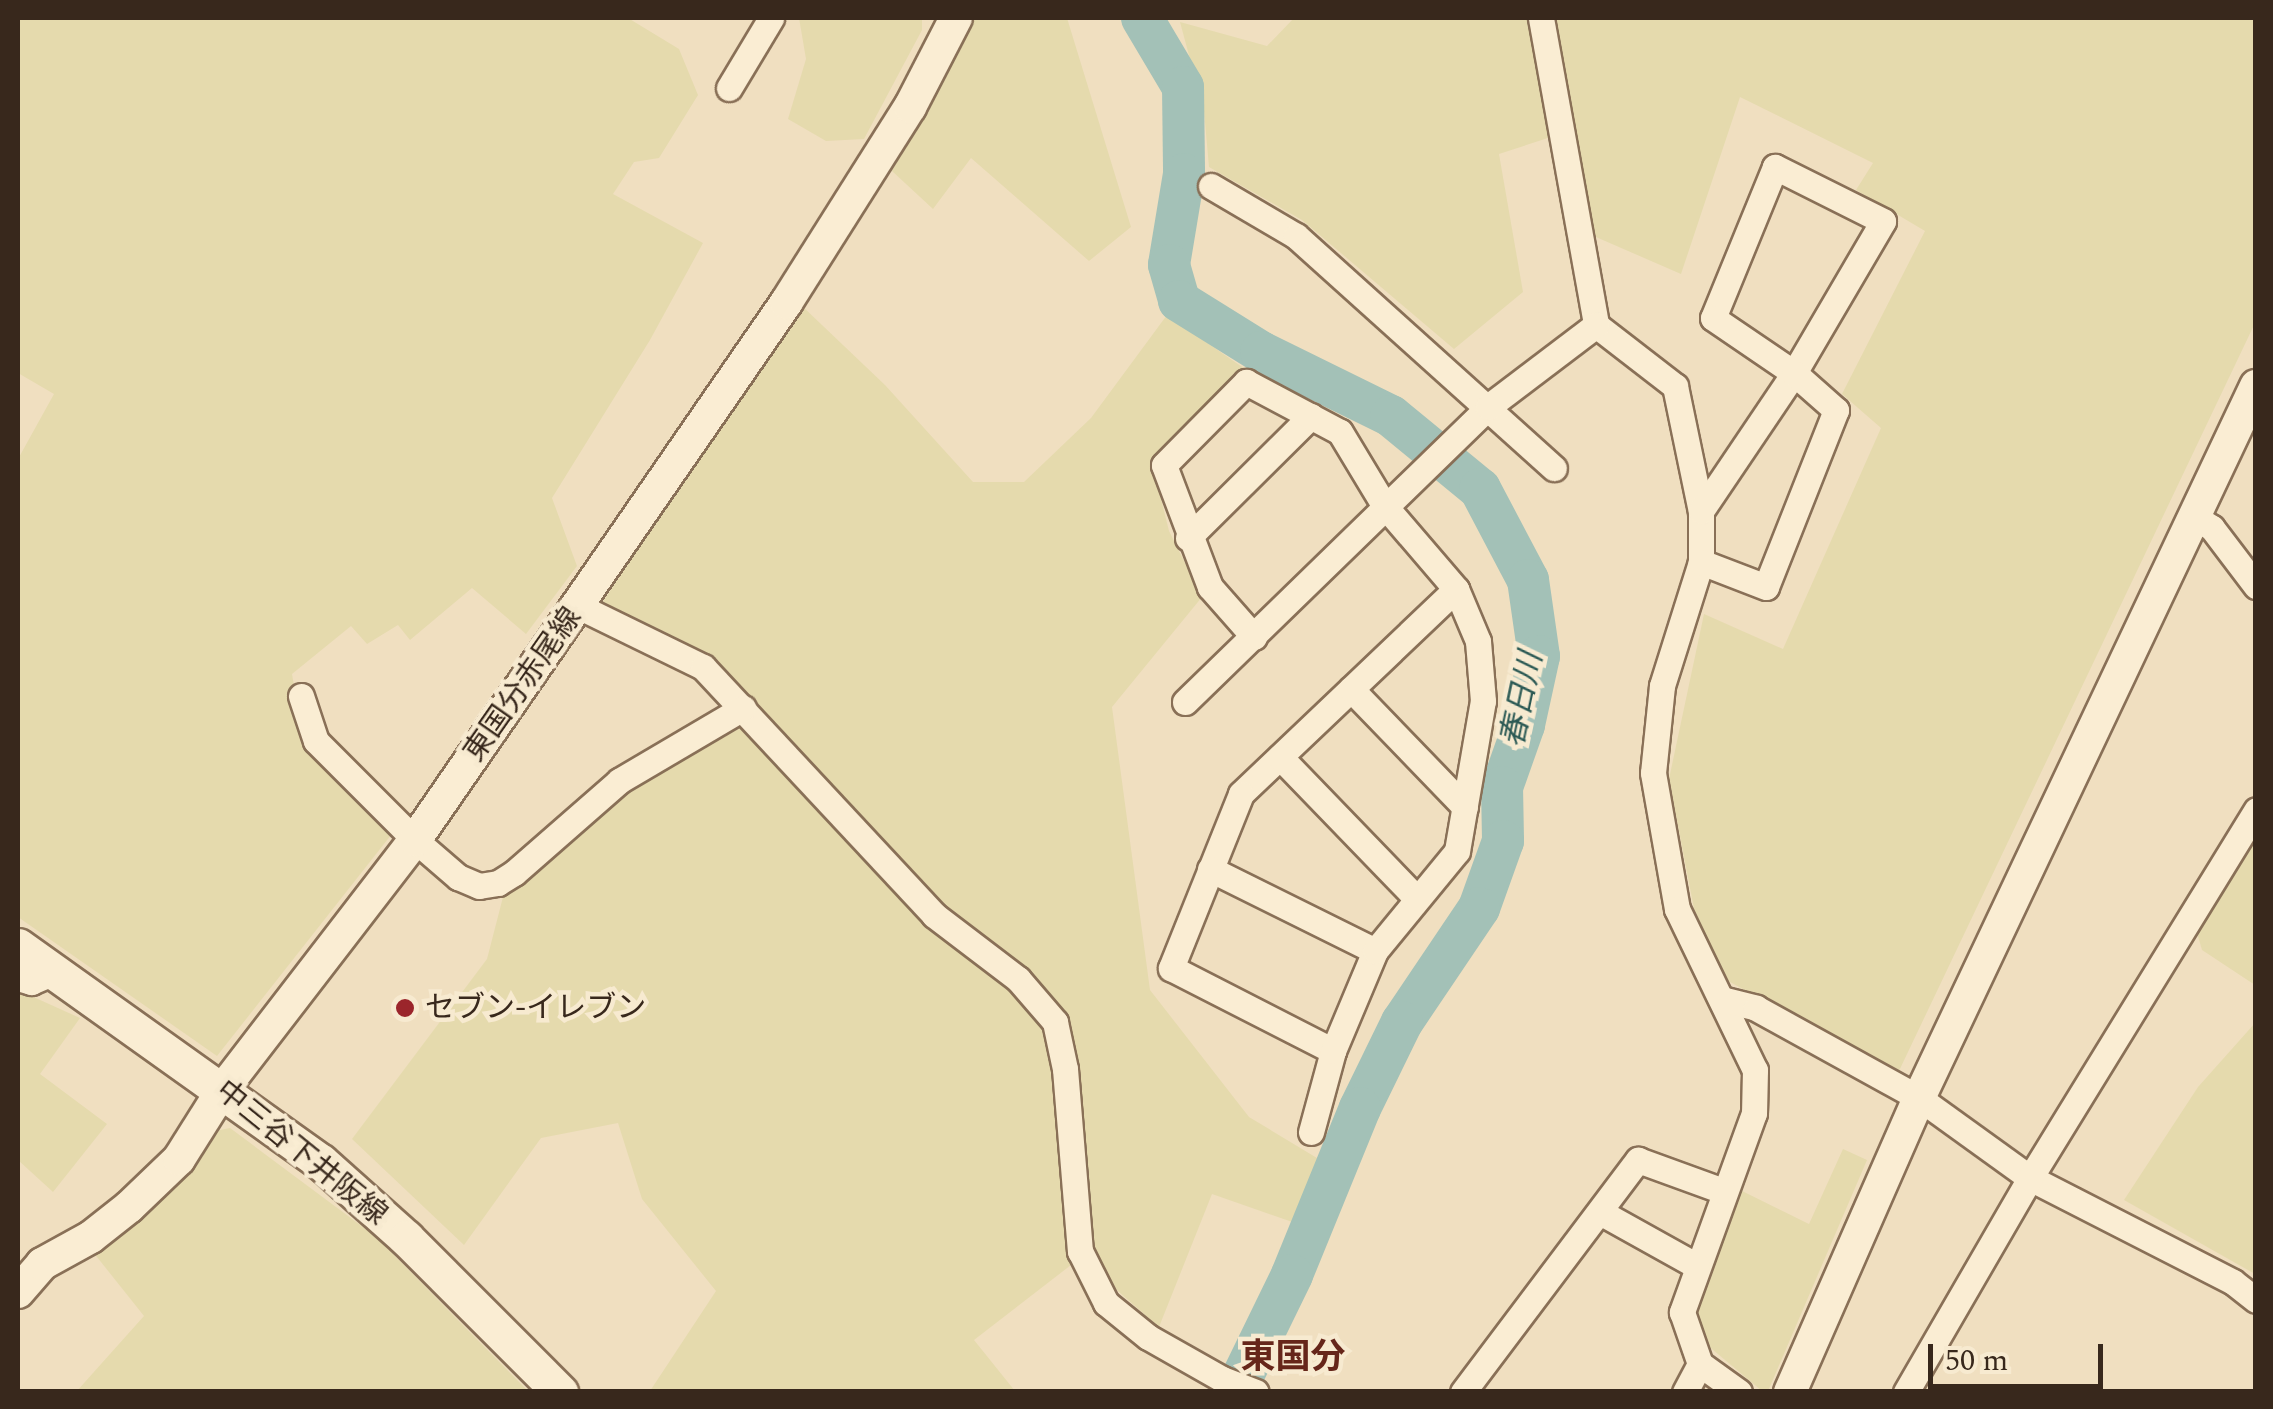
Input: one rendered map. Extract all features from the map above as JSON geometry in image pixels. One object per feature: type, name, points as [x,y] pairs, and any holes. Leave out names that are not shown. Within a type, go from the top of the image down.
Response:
[{"type":"main road","name":"中三谷下井阪線","points":[[18,946],[321,1162],[406,1238],[560,1392]]},
{"type":"street","name":"東国分赤尾線","points":[[18,1292],[42,1264],[91,1237],[179,1159],[223,1090],[414,840],[797,287],[910,107],[954,18]]},
{"type":"street","points":[[1541,18],[1596,324],[1674,386],[1701,511],[1701,562],[1662,686],[1653,773],[1677,909],[1725,1000],[1754,1070],[1754,1114],[1682,1312],[1700,1364],[1740,1392]]},
{"type":"street","points":[[730,88],[759,22]]},
{"type":"street","points":[[1701,511],[1794,373],[1883,221],[1775,167],[1713,318],[1794,373],[1836,410],[1766,587],[1701,562]]},
{"type":"street","points":[[1211,186],[1296,236],[1554,468]]},
{"type":"street","points":[[1186,702],[1488,407],[1596,324]]},
{"type":"street","points":[[1254,637],[1210,586],[1188,538],[1164,465],[1246,382],[1340,432],[1393,498],[1456,588],[1478,641],[1483,701],[1457,852],[1374,951],[1333,1051],[1311,1132]]},
{"type":"street","points":[[1790,1392],[1919,1098],[2256,386]]},
{"type":"street","points":[[1188,538],[1311,416]]},
{"type":"street","points":[[2193,516],[2212,528],[2256,586]]},
{"type":"street","points":[[1333,1051],[1170,968],[1240,794],[1456,588]]},
{"type":"street","points":[[578,606],[703,667],[934,915],[1018,979],[1055,1022],[1066,1069],[1080,1250],[1106,1303],[1148,1336],[1222,1379],[1256,1392]]},
{"type":"street","points":[[1351,689],[1465,807]]},
{"type":"street","points":[[300,696],[316,741],[414,840],[458,877],[478,886],[498,883],[552,842],[619,781],[743,708]]},
{"type":"street","points":[[1280,757],[1417,900]]},
{"type":"street","points":[[1906,1392],[2030,1178],[2256,810]]},
{"type":"street","points":[[1210,869],[1374,951]]},
{"type":"street","points":[[18,978],[30,982],[54,972]]},
{"type":"street","points":[[1725,1000],[1756,1008],[1919,1098],[2030,1178],[2233,1282],[2256,1300]]},
{"type":"street","points":[[1463,1392],[1638,1160],[1723,1191]]},
{"type":"street","points":[[1600,1212],[1697,1266]]},
{"type":"street","points":[[1685,1392],[1700,1364]]},
{"type":"shaded area","points":[[18,18],[628,18],[679,49],[698,95],[659,158],[634,162],[613,194],[703,243],[650,340],[552,498],[577,566],[526,634],[472,588],[410,640],[398,625],[367,644],[351,626],[292,674],[303,739],[395,830],[217,1056],[18,917],[18,459],[54,394],[18,373]]},
{"type":"shaded area","points":[[799,18],[922,18],[922,30],[864,139],[826,141],[788,119],[806,59]]},
{"type":"shaded area","points":[[974,18],[1067,18],[1131,227],[1089,261],[971,158],[933,209],[892,171]]},
{"type":"shaded area","points":[[1294,18],[1533,18],[1554,136],[1499,154],[1523,292],[1454,349],[1302,220],[1209,167],[1204,111],[1180,22],[1267,46]]},
{"type":"shaded area","points":[[1548,18],[2255,18],[2255,323],[1898,1073],[1717,975],[1695,914],[1669,779],[1704,614],[1783,649],[1881,428],[1842,394],[1925,231],[1856,190],[1873,163],[1740,97],[1681,274],[1589,234]]},
{"type":"shaded area","points":[[801,305],[885,385],[973,482],[1024,482],[1091,418],[1167,315],[1245,369],[1151,459],[1169,531],[1202,597],[1112,707],[1150,990],[1249,1117],[1317,1158],[1298,1224],[1212,1194],[1159,1327],[1111,1285],[1090,1245],[1075,1053],[1062,1015],[1026,969],[955,919],[704,653],[602,603]]},
{"type":"shaded area","points":[[742,727],[1013,988],[1041,1020],[1051,1061],[1071,1265],[974,1340],[1015,1391],[650,1391],[716,1291],[642,1199],[618,1123],[541,1138],[464,1245],[352,1139],[487,959],[503,897],[628,791]]},
{"type":"shaded area","points":[[2255,830],[2255,985],[2202,950],[2195,926]]},
{"type":"shaded area","points":[[18,990],[80,1018],[40,1074],[107,1124],[53,1192],[18,1160]]},
{"type":"shaded area","points":[[2255,1023],[2255,1274],[2124,1200],[2198,1087]]},
{"type":"shaded area","points":[[230,1128],[375,1236],[528,1391],[76,1392],[144,1316],[93,1252],[210,1132]]},
{"type":"shaded area","points":[[1843,1149],[1867,1160],[1768,1391],[1762,1391],[1700,1339],[1695,1301],[1734,1187],[1809,1224]]},
{"type":"waterway","name":"春日川","points":[[1142,18],[1183,87],[1184,174],[1169,265],[1179,301],[1261,352],[1391,416],[1480,489],[1528,580],[1539,656],[1524,725],[1502,787],[1503,841],[1479,908],[1402,1022],[1360,1108],[1292,1275],[1235,1392]]},
{"type":"place","name":"セブン-イレブン","points":[[405,1008]]},
{"type":"district","name":"東国分","points":[[1293,1358]]}]
